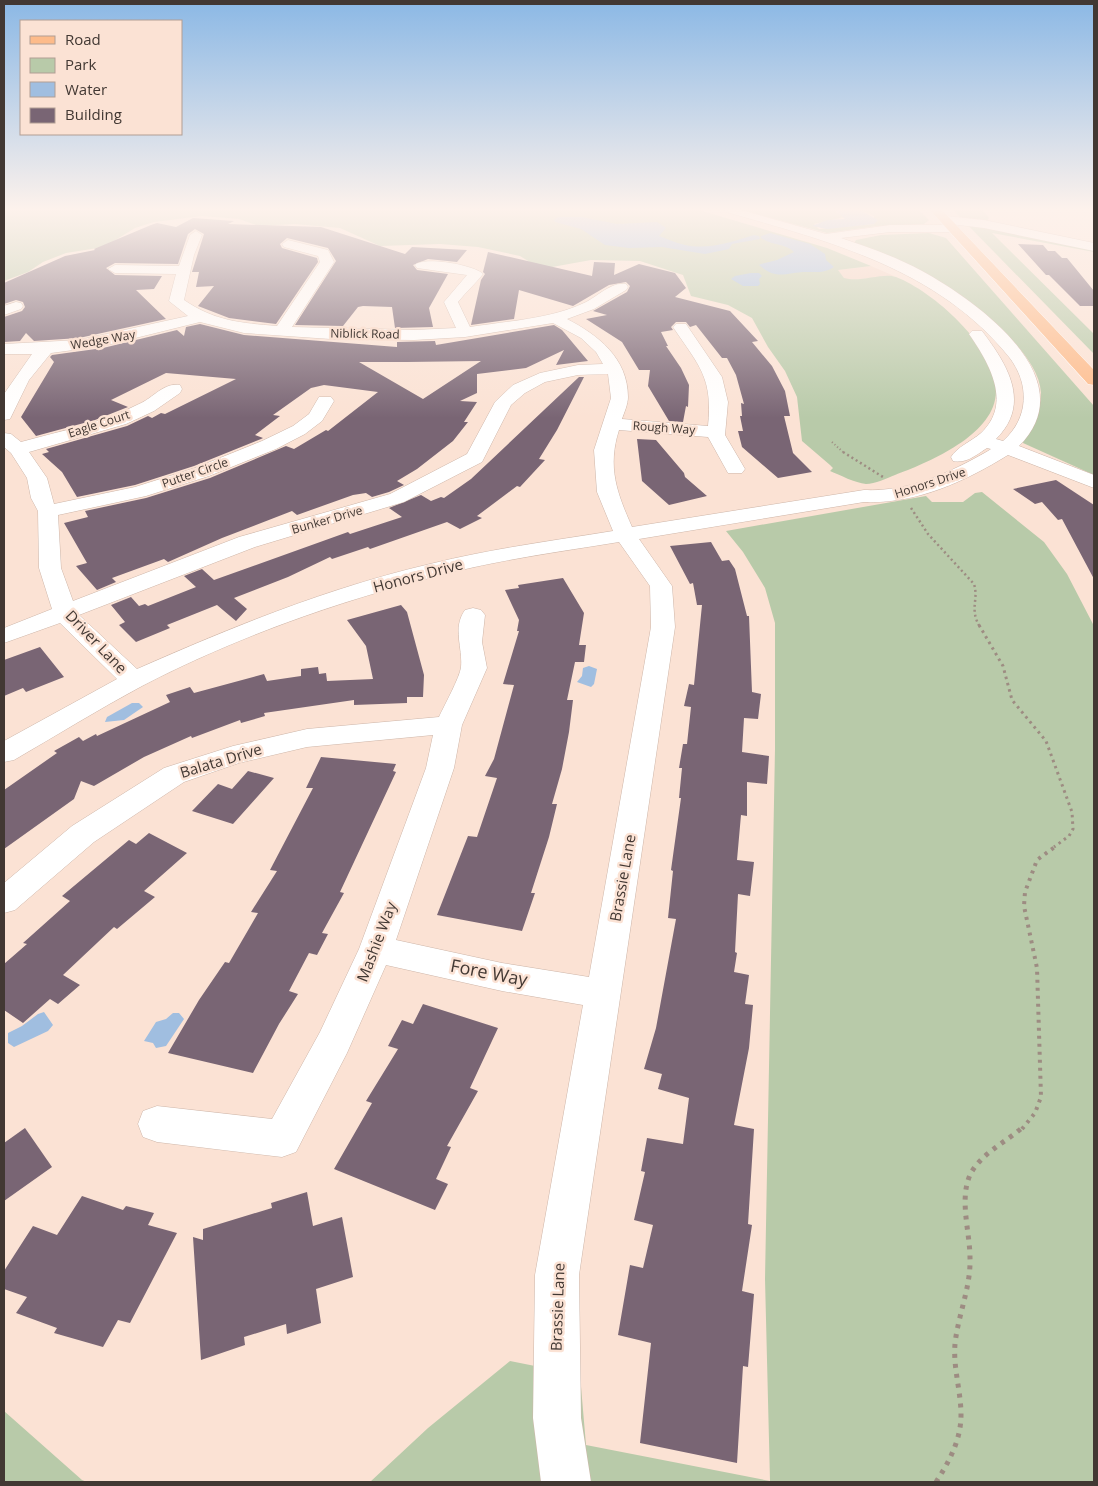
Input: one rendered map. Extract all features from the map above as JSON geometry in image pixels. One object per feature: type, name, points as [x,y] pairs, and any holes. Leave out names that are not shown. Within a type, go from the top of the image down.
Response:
[{"type":"main road","points":[[1000,279],[1094,380]]},
{"type":"street","name":"Niblick Road","points":[[182,279],[176,301],[200,317],[244,328],[378,335],[465,332],[556,318],[589,306],[621,287]]},
{"type":"street","points":[[281,331],[294,315],[316,279]]},
{"type":"street","points":[[465,332],[451,302],[469,279]]},
{"type":"street","name":"Honors Drive","points":[[864,496],[872,491],[927,473],[962,456],[985,441],[1004,414],[1006,394],[998,364],[980,338],[958,314],[927,290],[907,279]]},
{"type":"street","name":"Honors Drive","points":[[4,753],[134,680],[229,637],[333,599],[432,570],[497,556],[864,496],[882,498],[929,485],[968,471],[1007,448],[1027,425],[1033,403],[1032,380],[1016,356],[976,312],[956,297],[925,279]]},
{"type":"street","name":"Wedge Way","points":[[4,349],[46,348],[98,343],[200,317]]},
{"type":"street","name":"Brassie Lane","points":[[556,318],[586,335],[602,349],[614,369],[620,398],[603,450],[607,492],[626,535],[661,586],[663,627],[557,1275],[557,1418],[566,1482]]},
{"type":"street","points":[[681,327],[714,377],[719,402],[716,436],[734,468]]},
{"type":"street","points":[[4,415],[23,376],[32,362],[46,348]]},
{"type":"street","name":"Bunker Drive","points":[[4,636],[247,542],[397,498],[475,458],[504,402],[519,389],[540,378],[578,370],[614,369]]},
{"type":"street","name":"Eagle Court","points":[[11,443],[120,420],[148,407],[174,388]]},
{"type":"street","name":"Putter Circle","points":[[48,512],[139,492],[202,472],[269,445],[299,430],[316,417],[325,401]]},
{"type":"street","name":"Rough Way","points":[[612,424],[716,432]]},
{"type":"street","points":[[985,441],[1094,482]]},
{"type":"street","name":"Driver Lane","points":[[11,443],[37,478],[41,498],[48,512],[50,568],[65,614],[98,648],[134,680]]},
{"type":"street","name":"Mashie Way","points":[[157,1124],[282,1138],[334,1042],[376,949],[440,768],[449,725],[474,668],[470,642],[474,615]]},
{"type":"street","name":"Balata Drive","points":[[4,901],[84,834],[174,775],[233,755],[307,738],[449,725]]},
{"type":"street","name":"Fore Way","points":[[376,949],[502,977],[603,994]]},
{"type":"path","points":[[928,534],[974,584],[976,590],[973,607],[974,617],[1003,666],[1012,700],[1041,734],[1050,749],[1069,799],[1074,820],[1073,829],[1069,836],[1037,860],[1025,892],[1024,906],[1037,968],[1041,1097],[1038,1109],[1022,1130],[999,1144],[977,1164],[970,1176],[966,1192],[970,1268],[958,1326],[955,1354],[961,1417],[956,1445],[936,1482]]},
{"type":"green space","points":[[685,279],[901,279],[929,296],[947,310],[978,345],[989,363],[995,382],[995,400],[990,414],[968,437],[923,464],[870,484],[852,481],[830,471],[833,468],[802,441],[797,397],[785,371],[768,347],[752,318],[728,305],[691,296]]},
{"type":"green space","points":[[932,279],[982,279],[1094,406],[1094,475],[1023,443],[1039,407],[1041,393],[1035,373],[1015,343],[997,325],[979,309]]},
{"type":"green space","points":[[1021,279],[1039,279],[1094,334],[1094,354]]},
{"type":"green space","points":[[982,492],[1044,542],[1067,574],[1094,626],[1094,1482],[370,1482],[428,1428],[510,1361],[580,1375],[586,1445],[770,1481],[765,1279],[775,749],[775,623],[765,588],[743,552],[726,531],[926,496],[932,502],[963,502],[975,493]]},
{"type":"green space","points":[[4,1411],[82,1480],[87,1482],[4,1482]]},
{"type":"water","points":[[732,279],[759,279],[760,284],[758,286],[743,286]]},
{"type":"water","points":[[589,666],[597,669],[594,684],[591,687],[577,682],[582,676],[583,668]]},
{"type":"water","points":[[132,703],[139,703],[143,707],[124,720],[105,722],[107,717]]},
{"type":"water","points":[[44,1012],[53,1025],[48,1031],[14,1047],[8,1043],[8,1033]]},
{"type":"water","points":[[173,1013],[179,1013],[184,1019],[166,1046],[156,1048],[153,1043],[144,1041],[156,1022],[166,1019]]},
{"type":"building","points":[[12,279],[160,279],[154,289],[136,290],[166,319],[79,338],[34,341],[26,333],[20,341],[4,342],[4,317],[22,311],[25,307],[23,302],[16,300],[4,304],[4,283]]},
{"type":"building","points":[[198,279],[306,279],[276,324],[229,318],[198,306],[214,286],[196,287]]},
{"type":"building","points":[[324,279],[445,279],[429,308],[433,327],[395,328],[392,307],[363,306],[358,307],[343,326],[295,325]]},
{"type":"building","points":[[680,279],[686,288],[675,297],[730,311],[758,341],[752,342],[772,366],[785,391],[790,416],[784,416],[793,453],[812,472],[778,478],[742,447],[738,431],[743,431],[740,416],[742,416],[741,403],[744,404],[736,375],[727,358],[722,358],[696,325],[690,327],[686,322],[676,322],[671,327],[673,330],[661,332],[668,346],[666,346],[681,368],[689,385],[688,407],[686,406],[683,422],[669,421],[648,386],[650,370],[639,370],[622,342],[586,319],[607,315],[593,311],[627,292],[630,286],[626,282],[609,285],[573,306],[519,290],[514,319],[471,325],[481,280]]},
{"type":"building","points":[[1053,279],[1084,279],[1094,291],[1094,306],[1080,306]]},
{"type":"building","points":[[200,324],[244,335],[397,347],[397,342],[435,341],[436,345],[554,325],[562,330],[588,361],[556,365],[564,350],[526,368],[477,374],[477,393],[460,401],[477,402],[464,422],[468,422],[453,441],[417,469],[397,481],[404,485],[372,497],[366,493],[353,495],[297,515],[292,511],[222,538],[168,562],[164,559],[112,578],[116,582],[97,590],[76,566],[87,563],[64,523],[88,517],[85,511],[146,498],[210,478],[286,446],[294,449],[326,430],[328,431],[378,392],[324,385],[311,388],[273,415],[280,416],[255,435],[263,438],[261,439],[194,466],[135,485],[77,497],[62,472],[42,454],[49,452],[46,449],[127,426],[148,416],[152,418],[161,413],[165,414],[236,379],[166,373],[111,400],[128,407],[95,420],[36,436],[21,417],[54,362],[50,357],[52,355],[103,348],[177,330],[184,336],[186,327]],"holes":[[[481,361],[423,399],[359,362]]]},
{"type":"building","points":[[579,377],[584,377],[557,430],[539,459],[545,460],[520,487],[517,486],[477,516],[482,518],[460,529],[447,522],[370,549],[368,547],[332,559],[330,557],[288,577],[234,598],[247,609],[236,621],[217,605],[167,625],[170,628],[136,642],[119,625],[125,622],[111,605],[131,597],[139,606],[145,604],[148,606],[196,587],[184,576],[202,569],[214,580],[348,532],[350,534],[402,517],[389,508],[421,495],[431,501],[441,497],[444,498],[471,479]]},
{"type":"building","points":[[637,439],[656,440],[684,473],[685,477],[707,496],[669,505],[642,481]]},
{"type":"building","points":[[1056,480],[1094,505],[1094,579],[1062,519],[1058,520],[1042,502],[1035,504],[1013,489]]},
{"type":"building","points":[[711,542],[722,561],[729,560],[735,569],[747,616],[749,616],[752,692],[761,694],[758,719],[744,718],[742,752],[769,756],[767,784],[747,782],[747,816],[741,815],[737,860],[754,862],[750,896],[738,894],[735,952],[737,953],[734,972],[749,975],[745,1004],[753,1005],[749,1048],[734,1125],[754,1129],[748,1224],[752,1225],[742,1291],[754,1294],[748,1367],[743,1366],[737,1463],[640,1443],[651,1343],[618,1335],[630,1265],[643,1268],[653,1225],[634,1220],[645,1172],[641,1171],[647,1138],[683,1144],[689,1098],[658,1089],[662,1074],[644,1069],[656,1028],[676,919],[668,918],[673,871],[671,870],[681,798],[679,798],[682,768],[679,768],[683,744],[687,744],[691,707],[684,706],[689,684],[694,685],[702,605],[697,605],[693,583],[690,584],[670,546]]},
{"type":"building","points":[[563,578],[584,613],[579,645],[586,645],[584,662],[575,662],[567,700],[573,700],[569,732],[562,769],[552,804],[557,804],[549,837],[531,893],[535,893],[522,931],[437,915],[468,836],[477,837],[497,778],[485,776],[494,759],[514,685],[503,684],[519,631],[517,631],[519,620],[505,590],[519,588],[518,585]]},
{"type":"building","points":[[401,605],[407,612],[424,675],[423,697],[407,697],[407,703],[354,705],[354,700],[264,713],[265,716],[241,723],[240,720],[192,738],[191,736],[144,757],[94,786],[81,781],[74,799],[4,849],[4,790],[57,753],[54,751],[79,737],[83,741],[96,734],[97,736],[170,702],[166,695],[190,687],[194,693],[264,674],[267,681],[301,676],[301,669],[318,667],[319,674],[326,673],[327,681],[373,679],[366,646],[347,620]]},
{"type":"building","points":[[40,647],[64,677],[26,692],[23,688],[4,696],[4,660]]},
{"type":"building","points":[[321,757],[396,764],[393,771],[396,772],[340,892],[344,893],[322,933],[328,934],[317,955],[309,953],[289,991],[298,994],[279,1024],[253,1073],[168,1053],[199,1000],[225,962],[229,963],[258,913],[251,912],[277,871],[270,870],[313,788],[306,788]]},
{"type":"building","points":[[248,771],[274,778],[233,824],[192,811],[218,784],[232,789]]},
{"type":"building","points":[[149,833],[187,853],[144,891],[155,897],[117,929],[114,927],[63,975],[80,985],[58,1004],[50,999],[23,1023],[4,1010],[4,964],[27,944],[23,943],[70,901],[62,896],[129,840],[136,844]]},
{"type":"building","points":[[423,1004],[498,1028],[470,1088],[478,1091],[447,1146],[451,1147],[436,1179],[448,1184],[435,1210],[334,1169],[372,1103],[366,1101],[398,1049],[388,1046],[402,1020],[413,1024]]},
{"type":"building","points":[[25,1128],[52,1167],[4,1201],[4,1143]]},
{"type":"building","points":[[307,1192],[313,1226],[342,1217],[353,1277],[316,1289],[321,1323],[287,1334],[286,1324],[244,1337],[245,1345],[201,1360],[193,1237],[203,1240],[203,1229],[272,1208],[271,1203]]},
{"type":"building","points":[[82,1196],[123,1210],[126,1206],[154,1213],[148,1225],[177,1233],[130,1323],[118,1320],[103,1347],[54,1333],[57,1328],[16,1313],[27,1297],[4,1289],[4,1271],[33,1226],[57,1235]]}]
